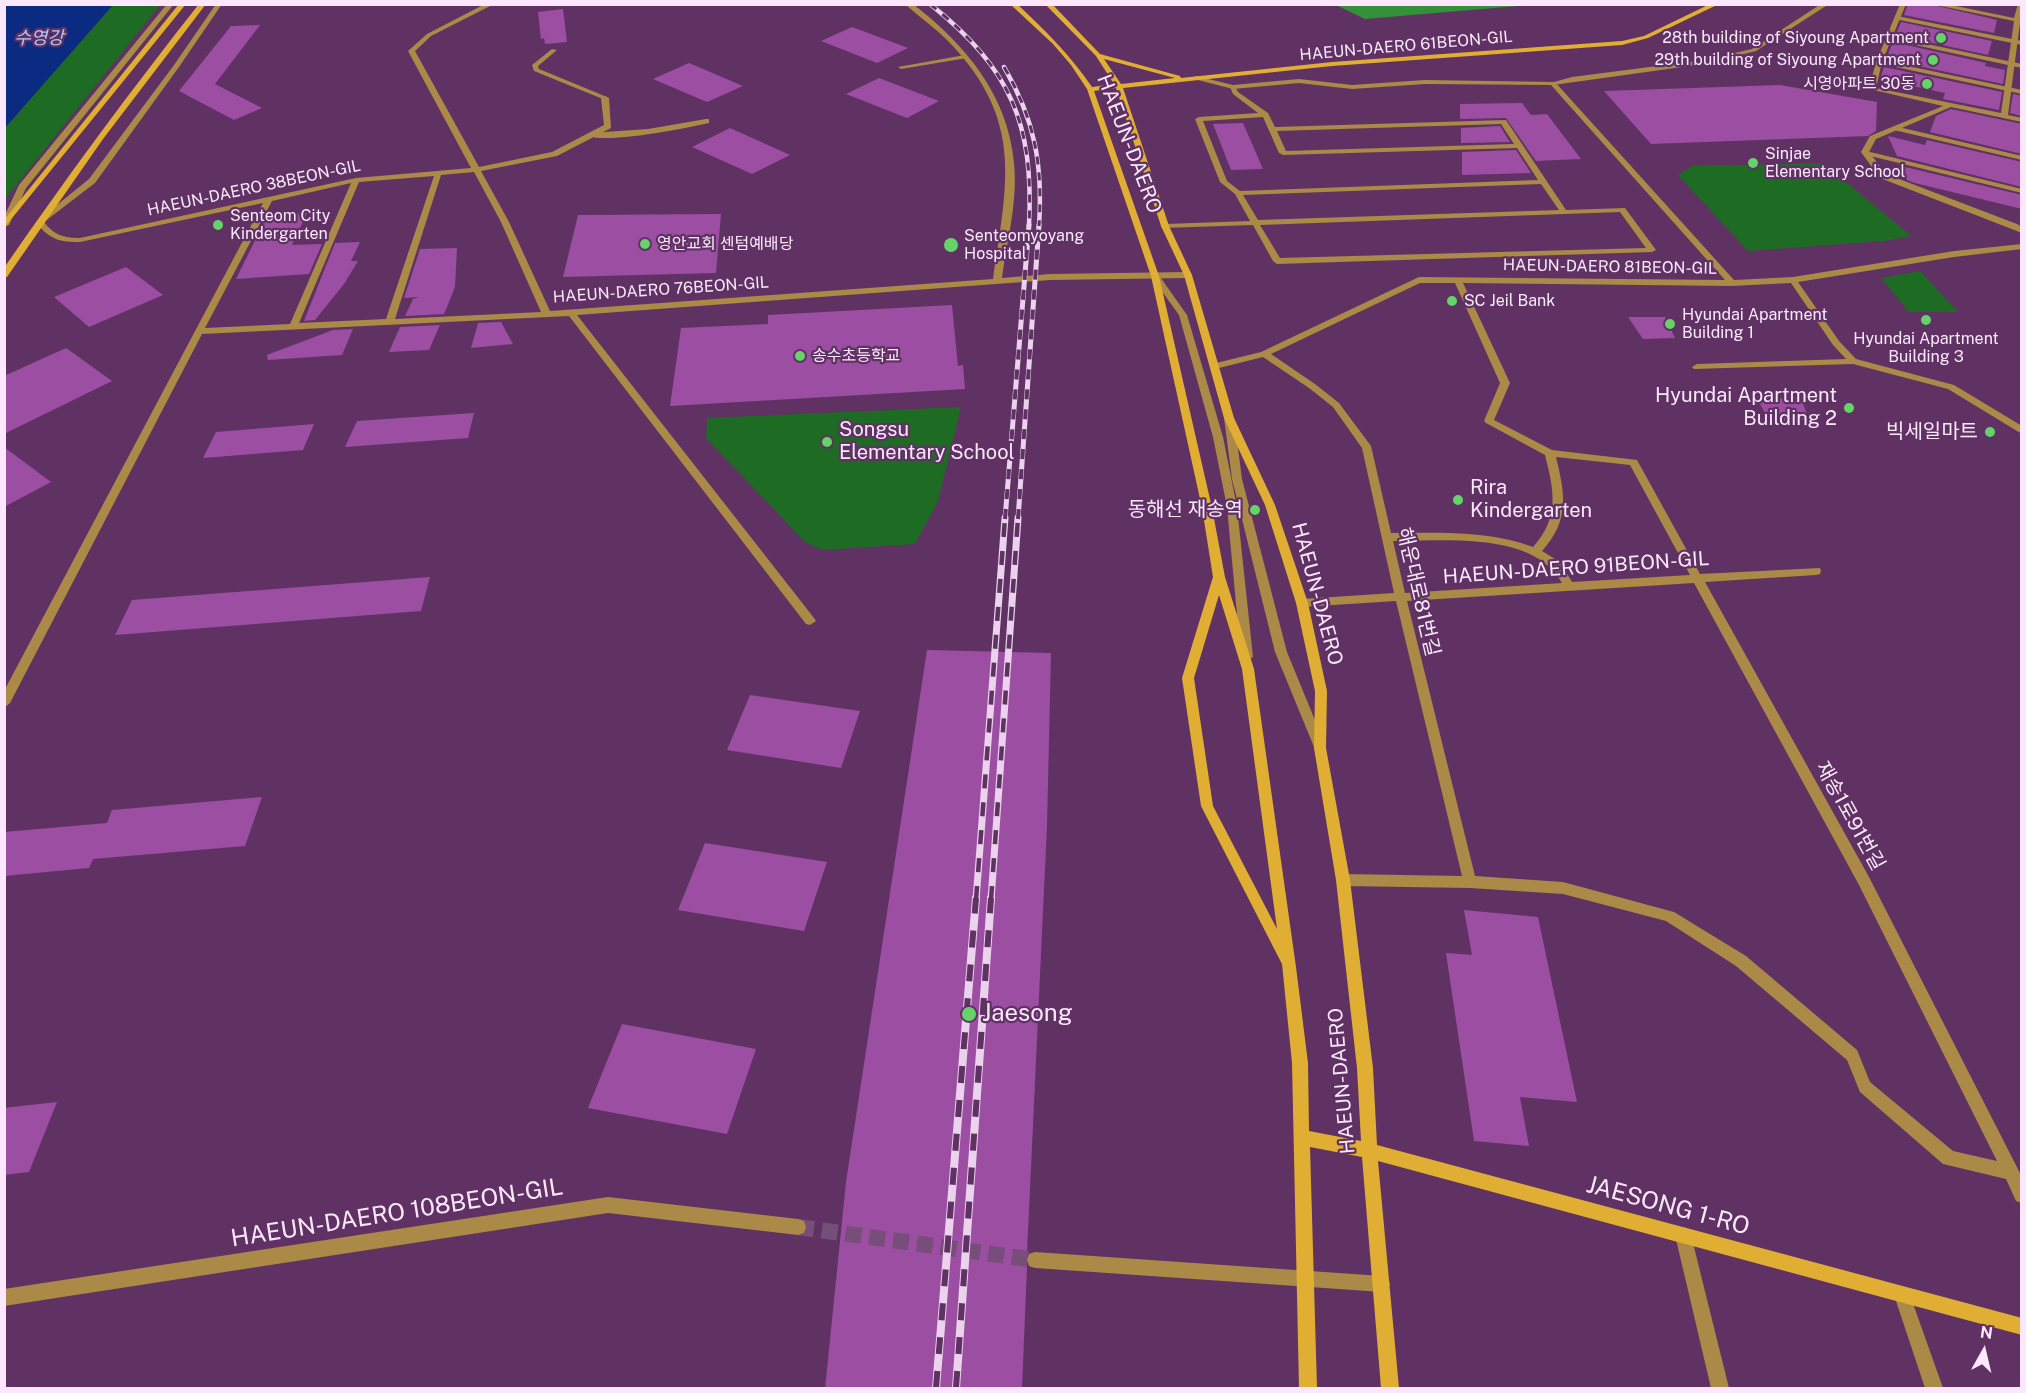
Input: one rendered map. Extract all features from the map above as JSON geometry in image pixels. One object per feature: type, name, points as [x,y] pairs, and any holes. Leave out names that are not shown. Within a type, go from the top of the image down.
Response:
[{"type":"main road","points":[[5,225],[183,4]]},
{"type":"main road","points":[[4,275],[149,72],[203,4]]},
{"type":"main road","name":"HAEUN-DAERO","points":[[1013,4],[1055,43],[1090,89],[1155,276],[1207,508],[1219,577],[1248,669],[1300,1063],[1308,1389]]},
{"type":"main road","name":"HAEUN-DAERO","points":[[1048,4],[1098,56],[1119,86],[1165,226],[1188,275],[1229,418],[1270,505],[1302,603],[1321,691],[1320,748],[1343,880],[1365,1068],[1369,1151],[1390,1389]]},
{"type":"main road","name":"HAEUN-DAERO 61BEON-GIL","points":[[1090,89],[1196,78],[1622,43],[1646,37],[1716,4]]},
{"type":"main road","points":[[1098,56],[1188,79]]},
{"type":"main road","points":[[1219,577],[1188,678],[1207,806],[1289,967]]},
{"type":"main road","name":"JAESONG 1-RO","points":[[1301,1137],[1369,1151],[2022,1327]]},
{"type":"street","points":[[5,225],[22,187],[171,4]]},
{"type":"street","points":[[40,222],[92,181],[177,66],[219,4]]},
{"type":"street","points":[[491,4],[429,35],[411,51],[505,222],[546,313]]},
{"type":"street","points":[[908,4],[934,25],[979,72],[993,97],[1005,131],[1010,159],[1010,193],[997,281]]},
{"type":"street","points":[[1196,78],[1233,87],[1299,81],[1352,87],[1425,82],[1553,83],[1704,62],[1754,50],[1826,4]]},
{"type":"street","points":[[1903,4],[1879,62],[1872,88],[2022,120]]},
{"type":"street","points":[[1934,4],[2019,20]]},
{"type":"street","points":[[2004,116],[2011,63],[2018,42],[2021,4]]},
{"type":"street","points":[[1897,18],[2018,42]]},
{"type":"street","points":[[1889,38],[2022,66]]},
{"type":"street","name":"HAEUN-DAERO 38BEON-GIL","points":[[40,222],[47,232],[64,241],[80,240],[356,180],[475,170],[554,154],[608,126],[605,98],[536,70],[534,66],[554,50]]},
{"type":"street","points":[[901,67],[965,57]]},
{"type":"street","points":[[1879,62],[2022,92]]},
{"type":"street","points":[[1299,81],[1307,70],[1328,84]]},
{"type":"street","points":[[1553,83],[1732,283]]},
{"type":"street","points":[[1233,87],[1235,93],[1265,116],[1283,153],[1519,146]]},
{"type":"street","points":[[1865,152],[1873,138],[1950,105]]},
{"type":"street","points":[[1165,226],[1256,224],[1622,210],[1652,250],[1277,261],[1256,224],[1238,193],[1224,182],[1199,119],[1265,116]]},
{"type":"street","points":[[590,135],[628,135],[670,130],[706,121]]},
{"type":"street","points":[[1272,129],[1503,122],[1564,212]]},
{"type":"street","points":[[1897,128],[2022,158]]},
{"type":"street","points":[[1865,152],[2022,191]]},
{"type":"street","points":[[1865,152],[1883,176],[2022,231]]},
{"type":"street","points":[[390,320],[438,174]]},
{"type":"street","points":[[294,325],[356,180]]},
{"type":"street","points":[[1238,193],[1543,182]]},
{"type":"street","points":[[4,703],[269,198]]},
{"type":"street","name":"HAEUN-DAERO 81BEON-GIL","points":[[1215,366],[1252,359],[1264,354],[1419,280],[1732,283],[1793,280],[1954,254],[2022,246]]},
{"type":"street","name":"HAEUN-DAERO 76BEON-GIL","points":[[199,332],[390,320],[571,313],[1050,277],[1188,275]]},
{"type":"street","points":[[1155,276],[1182,315],[1218,437],[1232,507],[1248,669]]},
{"type":"street","points":[[1458,280],[1505,383],[1489,421],[1550,453],[1559,488],[1560,515],[1544,543],[1535,552]]},
{"type":"street","points":[[1793,280],[1836,343],[1853,361]]},
{"type":"street","points":[[571,313],[810,621]]},
{"type":"street","name":"해운대로81번길","points":[[1264,354],[1336,405],[1366,448],[1470,882]]},
{"type":"street","points":[[1696,368],[1853,361],[1952,387],[2022,431]]},
{"type":"street","points":[[1229,418],[1237,479],[1281,652],[1320,748]]},
{"type":"street","name":"재송1로91번길","points":[[1550,453],[1632,462],[1864,881],[2022,1195]]},
{"type":"street","points":[[1386,537],[1463,538],[1519,544],[1555,563],[1569,586]]},
{"type":"street","name":"HAEUN-DAERO 91BEON-GIL","points":[[1302,603],[1816,571]]},
{"type":"street","points":[[1343,880],[1470,882],[1563,888],[1669,916],[1741,960],[1852,1055],[1865,1087],[1949,1158],[2009,1172]]},
{"type":"street","name":"HAEUN-DAERO 108BEON-GIL","points":[[4,1298],[608,1205],[798,1227]]},
{"type":"street","points":[[1683,1235],[1720,1389]]},
{"type":"street","points":[[1035,1260],[1382,1284]]},
{"type":"street","points":[[1902,1295],[1934,1389]]},
{"type":"green space","points":[[5,5],[160,5],[5,199],[4,25]]},
{"type":"green space","points":[[1336,5],[1530,5],[1365,19]]},
{"type":"green space","points":[[1823,163],[1911,236],[1884,241],[1748,251],[1678,175],[1692,166]]},
{"type":"green space","points":[[1920,271],[1958,312],[1909,312],[1881,278]]},
{"type":"green space","points":[[961,407],[938,501],[915,544],[822,550],[805,542],[706,438],[707,418]]},
{"type":"water","name":"수영강","points":[[4,5],[113,5],[5,128]]},
{"type":"building","points":[[1908,4],[1929,4],[1997,20],[1994,33],[1904,15]]},
{"type":"building","points":[[563,9],[567,42],[545,44],[544,38],[541,39],[538,12]]},
{"type":"building","name":"28th building of Siyoung Apartment","points":[[1901,22],[1992,41],[1988,55],[1896,35]]},
{"type":"building","points":[[260,25],[215,84],[262,108],[234,120],[179,91],[231,26]]},
{"type":"building","points":[[852,27],[908,48],[877,63],[821,41]]},
{"type":"building","points":[[1893,42],[1986,63],[1985,66],[2005,70],[2003,84],[1886,59]]},
{"type":"building","points":[[689,63],[743,86],[707,102],[653,79]]},
{"type":"building","points":[[1884,67],[2002,92],[1999,110],[1943,99],[1945,93],[1880,79]]},
{"type":"building","points":[[879,78],[939,101],[907,118],[846,94]]},
{"type":"building","points":[[1780,85],[1877,102],[1876,131],[1868,136],[1651,144],[1604,91]]},
{"type":"building","points":[[2013,94],[2022,96],[2022,116],[2010,113]]},
{"type":"building","points":[[1522,103],[1531,115],[1547,114],[1581,159],[1536,161],[1506,118],[1460,119],[1460,104]]},
{"type":"building","points":[[1951,109],[2022,124],[2022,154],[1930,132],[1936,116]]},
{"type":"building","points":[[1243,123],[1263,169],[1231,170],[1213,124]]},
{"type":"building","points":[[1500,126],[1510,142],[1461,143],[1461,128]]},
{"type":"building","points":[[730,128],[790,155],[752,174],[692,147]]},
{"type":"building","points":[[1888,136],[1925,145],[1927,140],[2022,162],[2022,187],[1897,156]]},
{"type":"building","points":[[1516,150],[1531,173],[1462,175],[1462,152]]},
{"type":"building","points":[[1901,166],[2022,195],[2022,209],[1915,183],[1907,180]]},
{"type":"building","points":[[307,213],[292,245],[322,244],[309,274],[236,279],[267,216]]},
{"type":"building","name":"영안교회 센텀예배당","points":[[721,214],[716,273],[563,277],[578,215]]},
{"type":"building","points":[[360,242],[351,261],[358,261],[344,284],[315,320],[304,321],[335,243]]},
{"type":"building","points":[[457,248],[455,287],[444,314],[405,316],[413,299],[419,297],[404,298],[420,249]]},
{"type":"building","points":[[126,267],[163,295],[89,327],[54,297]]},
{"type":"building","name":"송수초등학교","points":[[952,305],[958,366],[963,365],[965,389],[670,406],[681,328],[768,324],[768,315]]},
{"type":"building","points":[[1628,317],[1665,317],[1675,338],[1643,339]]},
{"type":"building","points":[[501,322],[513,344],[471,348],[478,323]]},
{"type":"building","points":[[440,325],[429,350],[389,352],[400,327]]},
{"type":"building","points":[[353,329],[342,355],[268,360],[267,355],[333,330]]},
{"type":"building","points":[[66,348],[112,381],[4,434],[4,376]]},
{"type":"building","points":[[1801,398],[1809,420],[1770,421],[1757,399]]},
{"type":"building","points":[[474,413],[468,438],[345,447],[357,421]]},
{"type":"building","points":[[314,424],[303,450],[203,458],[216,432]]},
{"type":"building","points":[[4,447],[51,482],[4,507]]},
{"type":"building","points":[[430,577],[421,611],[115,635],[132,600]]},
{"type":"building","points":[[927,650],[1051,653],[1047,826],[1025,1259],[1027,1266],[1022,1389],[825,1389],[846,1182]]},
{"type":"building","points":[[750,695],[860,711],[841,768],[727,750]]},
{"type":"building","points":[[262,797],[245,846],[93,859],[89,868],[4,876],[4,832],[107,823],[112,810]]},
{"type":"building","points":[[705,843],[827,862],[804,931],[678,910]]},
{"type":"building","points":[[1464,910],[1538,917],[1577,1102],[1520,1097],[1529,1146],[1474,1141],[1446,953],[1472,955]]},
{"type":"building","points":[[622,1024],[756,1049],[727,1134],[588,1108]]},
{"type":"building","points":[[57,1102],[29,1172],[4,1175],[4,1108]]},
{"type":"tunnel","points":[[798,1227],[1035,1260]]},
{"type":"railway","points":[[930,4],[958,28],[980,52],[998,76],[1012,101],[1027,157],[1030,190],[1029,226]]},
{"type":"railway","points":[[1004,67],[1023,106],[1035,144],[1040,183],[1039,226]]},
{"type":"railway","points":[[1005,519],[1029,225]]},
{"type":"railway","points":[[1018,519],[1039,225]]},
{"type":"railway","points":[[976,900],[1005,518]]},
{"type":"railway","points":[[991,900],[1018,518]]},
{"type":"railway","points":[[936,1388],[976,898]]},
{"type":"railway","points":[[956,1388],[991,898]]},
{"type":"place","name":"28th building of Siyoung Apartment","points":[[1941,38]]},
{"type":"place","name":"29th building of Siyoung Apartment","points":[[1933,60]]},
{"type":"place","name":"시영아파트 30동","points":[[1927,84]]},
{"type":"place","name":"Sinjae Elementary School","points":[[1753,163]]},
{"type":"place","name":"Senteom City Kindergarten","points":[[218,225]]},
{"type":"place","name":"영안교회 센텀예배당","points":[[645,244]]},
{"type":"place","name":"Senteomyoyang Hospital","points":[[951,245]]},
{"type":"place","name":"SC Jeil Bank","points":[[1452,301]]},
{"type":"place","name":"Hyundai Apartment Building 3","points":[[1926,320]]},
{"type":"place","name":"Hyundai Apartment Building 1","points":[[1670,324]]},
{"type":"place","name":"송수초등학교","points":[[800,356]]},
{"type":"place","name":"Hyundai Apartment Building 2","points":[[1849,408]]},
{"type":"place","name":"빅세일마트","points":[[1990,432]]},
{"type":"place","name":"Songsu Elementary School","points":[[827,442]]},
{"type":"place","name":"Rira Kindergarten","points":[[1458,500]]},
{"type":"place","name":"동해선 재송역","points":[[1255,510]]},
{"type":"place","name":"Jaesong","points":[[969,1014]]}]
